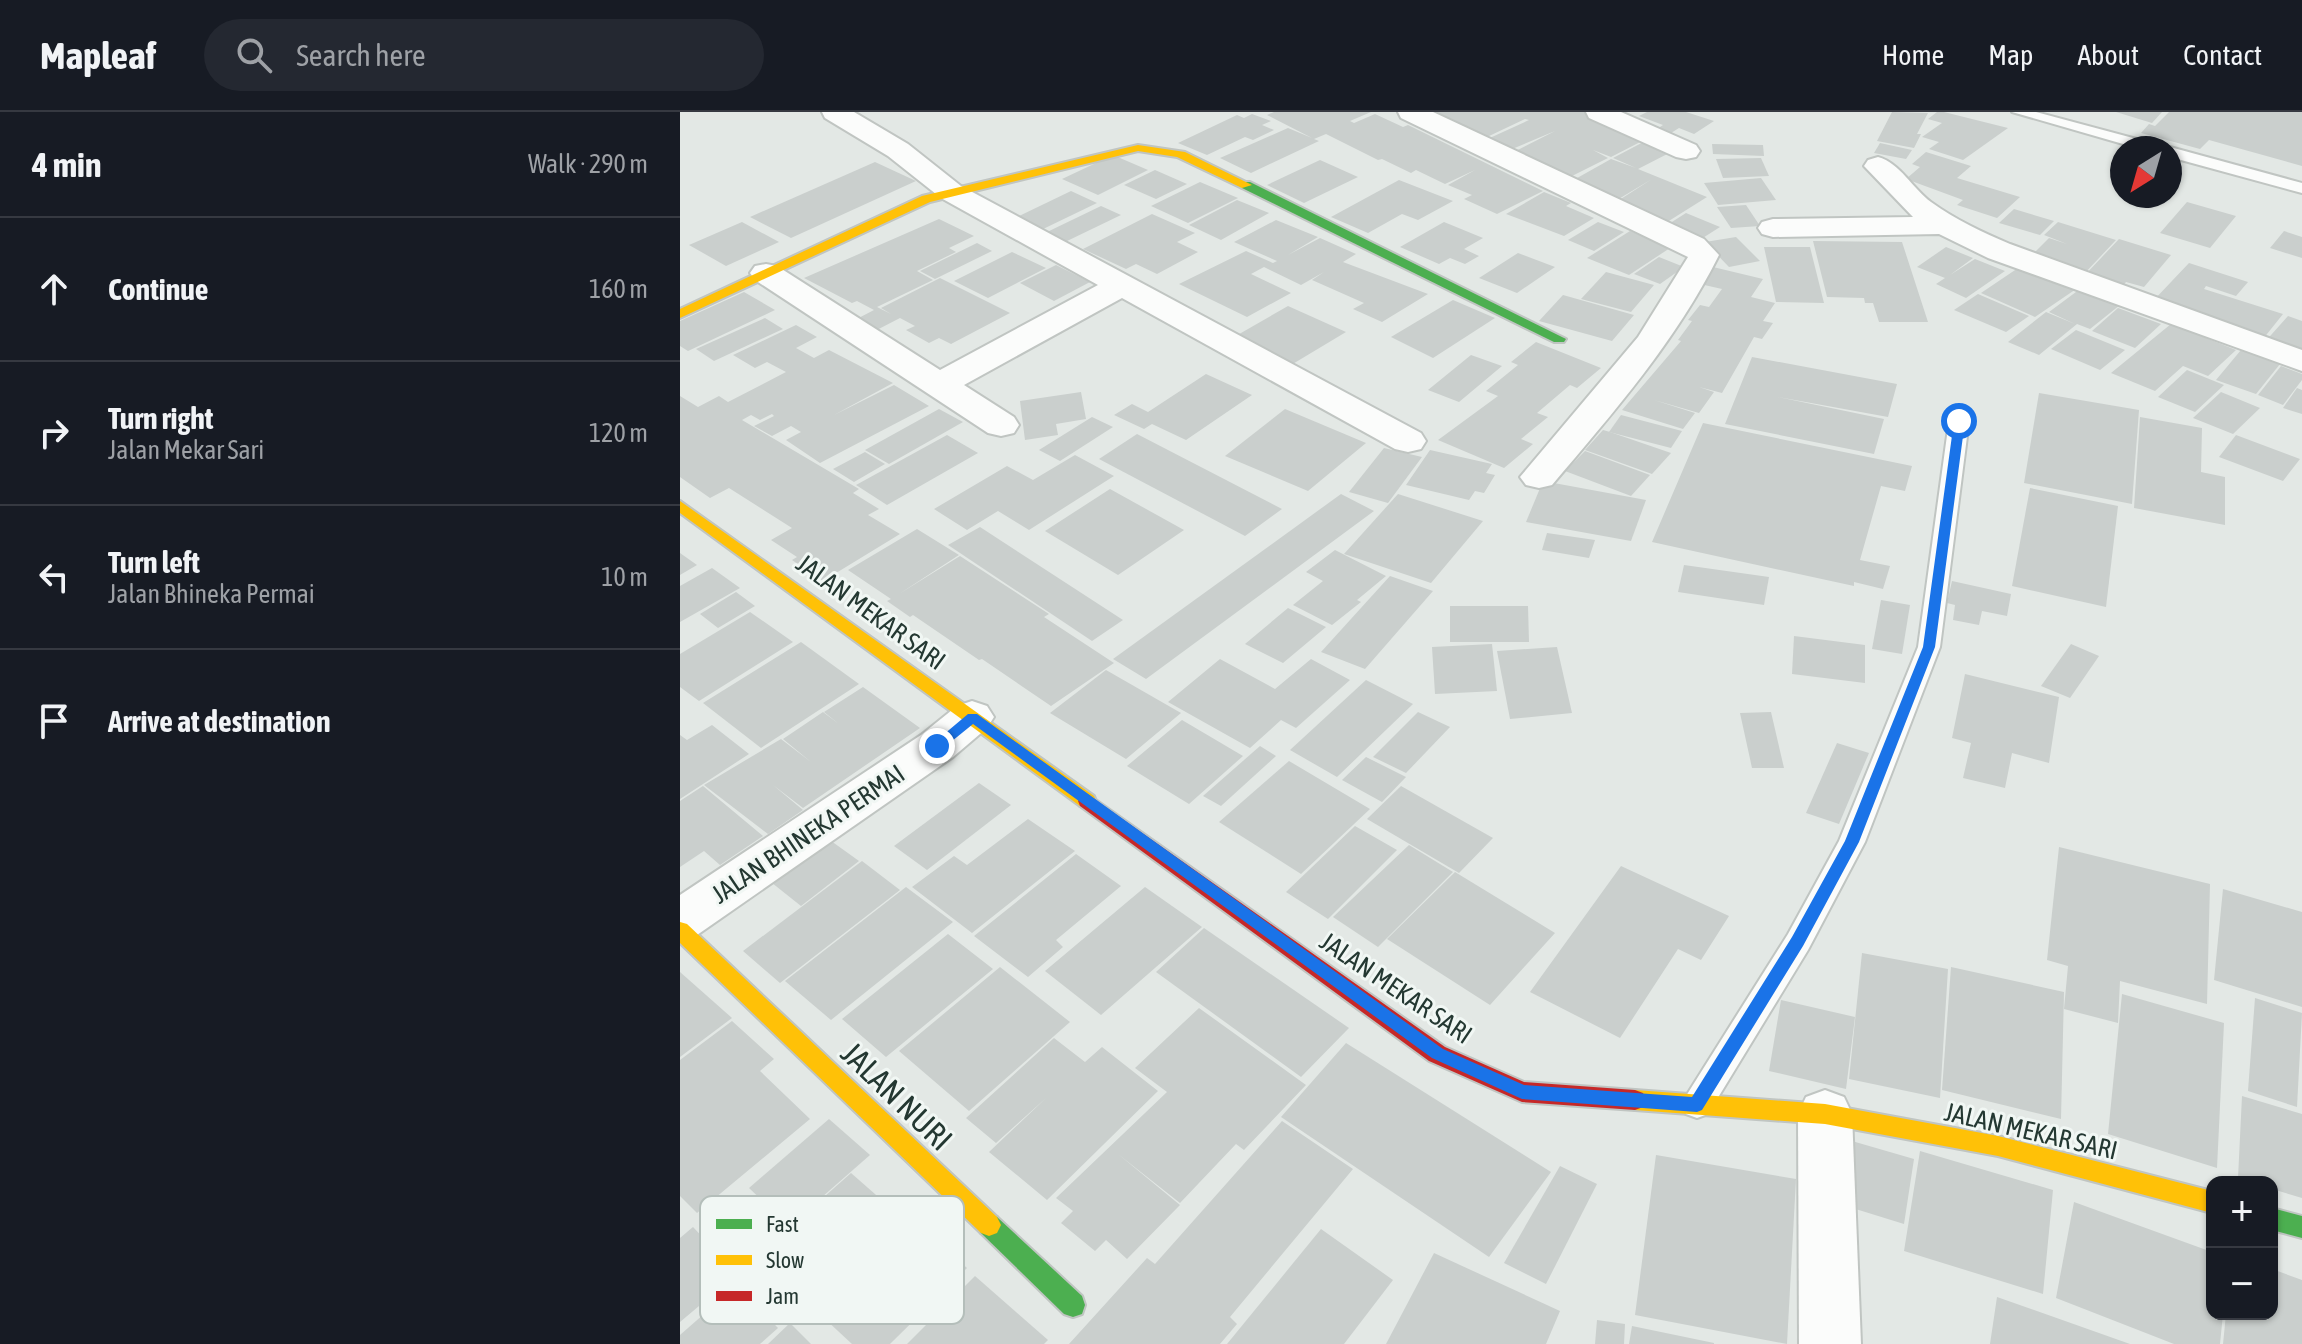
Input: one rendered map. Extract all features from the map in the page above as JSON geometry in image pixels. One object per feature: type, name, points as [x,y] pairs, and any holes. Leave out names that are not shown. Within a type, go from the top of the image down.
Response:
[{"type":"street","points":[[835,112],[898,150],[951,192],[1408,441]]},
{"type":"street","points":[[1411,112],[1693,245],[1704,255],[1689,286],[1629,372],[1539,477]]},
{"type":"street","points":[[1599,112],[1686,151]]},
{"type":"street","points":[[680,314],[926,199],[1138,148],[1161,147],[1180,152],[1559,339]]},
{"type":"street","points":[[1878,166],[1917,206],[1999,251],[2302,361]]},
{"type":"street","points":[[1773,228],[1947,225]]},
{"type":"street","points":[[766,273],[1001,425]]},
{"type":"street","points":[[939,385],[1122,285]]},
{"type":"street","name":"JALAN MEKAR SARI","points":[[680,506],[1437,1054],[1522,1092],[1825,1114],[1998,1146],[2206,1200]]},
{"type":"street","name":"JALAN BHINEKA PERMAI","points":[[680,921],[924,755],[972,717]]},
{"type":"street","name":"JALAN NURI","points":[[680,930],[959,1196]]},
{"type":"street","points":[[1825,1114],[1830,1344]]},
{"type":"street","name":"JALAN NURI","points":[[964,1201],[1073,1305]]},
{"type":"street","points":[[2278,1221],[2302,1227]]},
{"type":"lane","points":[[2019,112],[2110,136]]},
{"type":"lane","points":[[2096,112],[2100,125],[2111,136]]},
{"type":"lane","points":[[2182,155],[2302,188]]},
{"type":"lane","points":[[1697,1105],[1798,942],[1852,842],[1929,647],[1959,421]]},
{"type":"building","points":[[1274,112],[1371,112],[1350,121],[1354,123],[1375,114],[1403,127],[1408,125],[1543,191],[1497,214],[1464,199],[1472,195],[1448,185],[1475,170],[1445,184],[1416,170],[1411,173],[1378,160],[1326,134],[1314,139],[1319,141],[1251,173],[1220,158],[1288,128],[1312,138],[1267,115]]},
{"type":"building","points":[[1419,112],[1585,112],[1646,139],[1611,157],[1593,150],[1608,158],[1562,181],[1508,155],[1555,131],[1505,152],[1481,142],[1529,120],[1525,119],[1487,137],[1480,134],[1475,136]]},
{"type":"building","points":[[1647,112],[1686,112],[1714,121],[1694,134],[1679,128],[1671,133],[1657,129],[1663,125],[1639,116]]},
{"type":"building","points":[[1892,112],[1928,113],[1917,134],[1921,134],[1914,148],[1877,141]]},
{"type":"building","points":[[1937,112],[2008,128],[1963,160],[1929,149],[1939,142],[1922,137],[1942,123],[1928,119]]},
{"type":"building","points":[[2116,112],[2162,112],[2152,123]]},
{"type":"building","points":[[2169,112],[2302,112],[2302,166],[2209,140],[2200,149],[2182,144],[2182,136],[2141,133],[2149,124],[2155,126]]},
{"type":"building","points":[[1252,114],[1271,121],[1262,125],[1274,130],[1253,140],[1245,137],[1207,155],[1178,143],[1237,115],[1244,118]]},
{"type":"building","points":[[1651,138],[1677,149],[1638,169],[1707,197],[1664,224],[1613,204],[1652,179],[1617,200],[1570,182],[1611,159],[1636,168],[1613,158]]},
{"type":"building","points":[[1880,143],[1912,150],[1906,159],[1874,153]]},
{"type":"building","points":[[1712,144],[1763,145],[1764,156],[1713,154]]},
{"type":"building","points":[[1926,152],[1971,166],[1957,178],[2020,197],[1997,218],[1957,205],[1963,200],[1906,179],[1920,167],[1912,164]]},
{"type":"building","points":[[1113,155],[1148,170],[1098,195],[1062,179]]},
{"type":"building","points":[[1761,158],[1769,176],[1723,178],[1716,159]]},
{"type":"building","points":[[1320,160],[1358,177],[1304,203],[1267,185]]},
{"type":"building","points":[[875,162],[916,181],[791,238],[750,217]]},
{"type":"building","points":[[1155,170],[1187,184],[1156,199],[1124,185]]},
{"type":"building","points":[[1761,178],[1776,200],[1718,205],[1704,183]]},
{"type":"building","points":[[1399,180],[1453,201],[1418,220],[1402,214],[1368,233],[1331,217]]},
{"type":"building","points":[[1200,182],[1238,198],[1188,223],[1151,206]]},
{"type":"building","points":[[1071,191],[1097,203],[1041,230],[1015,218]]},
{"type":"building","points":[[1544,192],[1571,203],[1566,206],[1594,218],[1564,236],[1506,214]]},
{"type":"building","points":[[1237,200],[1269,213],[1221,240],[1189,225]]},
{"type":"building","points":[[2187,202],[2236,216],[2210,248],[2160,233]]},
{"type":"building","points":[[1746,205],[1760,226],[1731,228],[1717,207]]},
{"type":"building","points":[[1101,206],[1121,215],[1065,242],[1045,233]]},
{"type":"building","points":[[2014,209],[2054,221],[2040,235],[1999,223]]},
{"type":"building","points":[[1686,213],[1720,227],[1698,241],[1664,227]]},
{"type":"building","points":[[1152,214],[1195,233],[1177,242],[1198,252],[1157,274],[1136,264],[1126,269],[1083,249]]},
{"type":"building","points":[[939,219],[974,236],[949,248],[956,252],[917,271],[933,280],[877,307],[891,314],[881,308],[940,278],[1010,313],[951,344],[939,338],[929,343],[906,330],[915,326],[900,318],[869,334],[849,323],[874,310],[857,301],[852,303],[804,278]]},
{"type":"building","points":[[1276,220],[1318,237],[1288,255],[1320,238],[1356,254],[1343,262],[1428,294],[1382,322],[1353,309],[1364,303],[1312,280],[1324,272],[1301,285],[1264,267],[1251,274],[1291,293],[1247,317],[1179,284],[1246,251],[1273,263],[1277,261],[1234,242]]},
{"type":"building","points":[[742,222],[779,242],[726,266],[689,245]]},
{"type":"building","points":[[1444,222],[1483,238],[1464,249],[1479,256],[1465,264],[1450,258],[1439,264],[1400,247]]},
{"type":"building","points":[[1598,222],[1624,232],[1594,251],[1568,240]]},
{"type":"building","points":[[2058,222],[2116,240],[2084,274],[2030,257],[2049,238],[2067,244],[2044,235]]},
{"type":"building","points":[[1630,231],[1670,248],[1629,275],[1587,258]]},
{"type":"building","points":[[2284,231],[2302,237],[2302,258],[2270,248]]},
{"type":"building","points":[[1736,237],[1760,261],[1729,267],[1705,242]]},
{"type":"building","points":[[2119,239],[2171,255],[2144,287],[2126,282],[2121,288],[2084,276]]},
{"type":"building","points":[[1813,241],[1902,242],[1928,322],[1879,322],[1873,303],[1865,303],[1864,298],[1827,297]]},
{"type":"building","points":[[977,243],[992,251],[935,279],[920,271]]},
{"type":"building","points":[[1764,247],[1810,247],[1824,303],[1776,302]]},
{"type":"building","points":[[1946,247],[1973,258],[1950,275],[1975,259],[2005,271],[1966,298],[1936,284],[1945,278],[1917,267]]},
{"type":"building","points":[[1012,252],[1046,268],[988,298],[954,281]]},
{"type":"building","points":[[1518,253],[1555,267],[1517,293],[1479,278]]},
{"type":"building","points":[[1659,257],[1684,267],[1660,284],[1634,274]]},
{"type":"building","points":[[2189,263],[2248,282],[2236,296],[2206,286],[2204,289],[2283,314],[2263,339],[2153,301]]},
{"type":"building","points":[[2024,264],[2079,287],[2035,317],[1981,293]]},
{"type":"building","points":[[1056,265],[1090,282],[1054,301],[1020,283]]},
{"type":"building","points":[[1713,267],[1763,279],[1751,297],[1775,303],[1763,321],[1773,323],[1762,339],[1754,337],[1722,393],[1699,387],[1714,392],[1699,413],[1654,400],[1695,413],[1683,429],[1622,410],[1681,341],[1678,340],[1692,321],[1688,320],[1700,305],[1709,307],[1722,289],[1700,284]]},
{"type":"building","points":[[1606,272],[1654,285],[1631,312],[1581,299]]},
{"type":"building","points":[[2080,289],[2120,305],[2090,329],[2077,324],[2039,355],[2008,342],[2046,312],[2075,324],[2049,312]]},
{"type":"building","points":[[744,292],[775,310],[688,351],[680,346],[680,321]]},
{"type":"building","points":[[1978,294],[2029,316],[2006,332],[1954,310]]},
{"type":"building","points":[[1563,295],[1634,315],[1612,341],[1539,321]]},
{"type":"building","points":[[1453,300],[1495,318],[1433,358],[1391,337]]},
{"type":"building","points":[[1288,306],[1346,332],[1291,365],[1234,337]]},
{"type":"building","points":[[2118,308],[2161,324],[2135,348],[2092,331]]},
{"type":"building","points":[[2288,316],[2302,321],[2302,358],[2263,344]]},
{"type":"building","points":[[765,318],[783,329],[714,361],[696,349]]},
{"type":"building","points":[[2171,324],[2236,350],[2208,376],[2183,366],[2155,391],[2111,373]]},
{"type":"building","points":[[796,325],[817,337],[796,348],[814,358],[829,350],[893,383],[834,415],[894,385],[929,406],[820,463],[786,440],[801,432],[791,426],[772,436],[754,426],[774,416],[772,414],[760,420],[751,415],[742,420],[859,489],[853,493],[879,509],[868,515],[900,534],[823,581],[792,560],[797,557],[771,540],[792,528],[729,488],[710,498],[680,477],[680,396],[698,407],[719,396],[728,402],[786,372],[767,362],[755,368],[733,355]]},
{"type":"building","points":[[2076,330],[2125,350],[2100,370],[2051,349]]},
{"type":"building","points":[[1536,342],[1601,368],[1577,388],[1570,385],[1537,413],[1548,417],[1521,439],[1533,444],[1504,468],[1438,440],[1498,396],[1486,391],[1518,365],[1511,362]]},
{"type":"building","points":[[2241,350],[2280,364],[2256,394],[2216,380]]},
{"type":"building","points":[[1471,355],[1502,366],[1459,402],[1428,390]]},
{"type":"building","points":[[1752,357],[1897,384],[1888,417],[1778,397],[1884,419],[1874,454],[1725,424]]},
{"type":"building","points":[[2281,366],[2302,374],[2302,380],[2283,405],[2258,395]]},
{"type":"building","points":[[2187,370],[2224,385],[2195,412],[2158,397]]},
{"type":"building","points":[[1206,374],[1252,395],[1186,440],[1152,424],[1144,429],[1114,415],[1132,404],[1148,412]]},
{"type":"building","points":[[2297,388],[2302,390],[2302,414],[2283,408]]},
{"type":"building","points":[[1081,392],[1086,419],[1056,424],[1058,435],[1025,440],[1020,401]]},
{"type":"building","points":[[2221,392],[2260,408],[2233,434],[2193,418]]},
{"type":"building","points":[[2039,393],[2139,410],[2132,504],[2024,483]]},
{"type":"building","points":[[939,409],[963,422],[889,464],[865,450]]},
{"type":"building","points":[[1285,409],[1366,443],[1308,491],[1225,456]]},
{"type":"building","points":[[1621,415],[1682,431],[1671,448],[1609,432]]},
{"type":"building","points":[[1092,417],[1113,427],[1060,461],[1039,450]]},
{"type":"building","points":[[2140,417],[2202,428],[2201,472],[2225,477],[2225,525],[2134,508]]},
{"type":"building","points":[[1703,423],[1912,466],[1905,491],[1881,486],[1860,560],[1890,566],[1883,589],[1854,582],[1854,586],[1652,542]]},
{"type":"building","points":[[1603,430],[1671,453],[1652,474],[1585,450]]},
{"type":"building","points":[[1137,434],[1282,509],[1245,536],[1099,459]]},
{"type":"building","points":[[947,435],[978,453],[887,505],[856,485]]},
{"type":"building","points":[[2236,435],[2300,459],[2283,481],[2219,457]]},
{"type":"building","points":[[1384,448],[1422,457],[1388,503],[1349,492]]},
{"type":"building","points":[[1430,450],[1492,464],[1486,473],[1495,475],[1484,493],[1475,491],[1469,500],[1406,485]]},
{"type":"building","points":[[1585,451],[1650,475],[1631,496],[1565,471]]},
{"type":"building","points":[[865,452],[885,464],[854,482],[833,469]]},
{"type":"building","points":[[1075,455],[1114,476],[1029,530],[998,511],[967,530],[934,509],[1007,466],[1033,480]]},
{"type":"building","points":[[1543,481],[1646,500],[1631,541],[1526,522]]},
{"type":"building","points":[[2030,488],[2118,506],[2106,607],[2012,586]]},
{"type":"building","points":[[1110,489],[1184,530],[1118,575],[1045,531]]},
{"type":"building","points":[[1341,494],[1374,511],[1146,679],[1113,659]]},
{"type":"building","points":[[1398,494],[1483,521],[1431,583],[1344,554]]},
{"type":"building","points":[[980,527],[1123,620],[1092,641],[948,545]]},
{"type":"building","points":[[917,529],[959,555],[899,594],[960,556],[1049,614],[1044,617],[1114,663],[1051,706],[913,615],[910,617],[887,601],[891,599],[848,570]]},
{"type":"building","points":[[1547,533],[1595,540],[1589,558],[1542,550]]},
{"type":"building","points":[[1335,550],[1386,576],[1357,600],[1361,602],[1332,625],[1293,605],[1323,581],[1306,572]]},
{"type":"building","points":[[680,553],[697,565],[680,575]]},
{"type":"building","points":[[1684,565],[1769,577],[1764,605],[1678,592]]},
{"type":"building","points":[[712,568],[740,588],[680,622],[680,586]]},
{"type":"building","points":[[1390,576],[1433,591],[1365,669],[1321,652]]},
{"type":"building","points":[[1952,581],[2011,594],[2007,616],[1982,611],[1979,625],[1953,620],[1955,605],[1947,603]]},
{"type":"building","points":[[736,592],[755,606],[718,628],[700,614]]},
{"type":"building","points":[[1881,600],[1910,605],[1902,654],[1872,649]]},
{"type":"building","points":[[1450,606],[1528,606],[1529,642],[1450,642]]},
{"type":"building","points":[[1288,608],[1326,627],[1283,663],[1245,644]]},
{"type":"building","points":[[750,612],[793,642],[699,701],[680,687],[680,654]]},
{"type":"building","points":[[1794,636],[1865,645],[1865,683],[1792,674]]},
{"type":"building","points":[[801,642],[859,684],[761,748],[703,703]]},
{"type":"building","points":[[1492,644],[1497,691],[1435,694],[1432,647]]},
{"type":"building","points":[[2071,644],[2099,656],[2070,698],[2041,686]]},
{"type":"building","points":[[1557,647],[1572,713],[1510,719],[1497,651]]},
{"type":"building","points":[[1220,659],[1275,689],[1311,659],[1350,680],[1296,728],[1281,720],[1250,748],[1168,702]]},
{"type":"building","points":[[1106,670],[1181,713],[1126,759],[1050,713]]},
{"type":"building","points":[[1965,674],[2059,697],[2049,763],[2012,753],[2005,788],[1963,778],[1971,743],[1952,738]]},
{"type":"building","points":[[1366,680],[1413,704],[1337,777],[1290,750]]},
{"type":"building","points":[[863,687],[920,728],[803,808],[773,785],[803,810],[768,834],[704,785],[781,739],[811,762],[783,739],[823,712],[839,724],[824,712]]},
{"type":"building","points":[[1418,712],[1450,727],[1406,773],[1373,757]]},
{"type":"building","points":[[1771,712],[1784,768],[1752,768],[1740,713]]},
{"type":"building","points":[[1182,720],[1243,756],[1189,804],[1127,766]]},
{"type":"building","points":[[712,725],[749,754],[680,799],[680,735],[687,740]]},
{"type":"building","points":[[1837,743],[1869,753],[1839,824],[1806,813]]},
{"type":"building","points":[[1260,746],[1276,756],[1221,806],[1203,796]]},
{"type":"building","points":[[1366,757],[1406,777],[1382,802],[1342,780]]},
{"type":"building","points":[[1289,761],[1370,809],[1301,874],[1219,822]]},
{"type":"building","points":[[979,783],[1011,805],[927,870],[894,846]]},
{"type":"building","points":[[703,786],[763,836],[720,865],[704,851],[680,867],[680,801]]},
{"type":"building","points":[[1401,786],[1493,838],[1459,873],[1367,819]]},
{"type":"building","points":[[1028,819],[1075,851],[972,933],[912,887],[954,856],[967,865]]},
{"type":"building","points":[[1355,826],[1397,850],[1328,919],[1286,892]]},
{"type":"building","points":[[820,833],[859,861],[801,906],[762,875]]},
{"type":"building","points":[[1409,845],[1453,872],[1378,947],[1333,917]]},
{"type":"building","points":[[2059,847],[2210,884],[2207,1004],[2120,981],[2118,1023],[2064,1009],[2068,966],[2047,960]]},
{"type":"building","points":[[1076,854],[1121,886],[1056,940],[1063,947],[1028,977],[974,936]]},
{"type":"building","points":[[862,861],[900,890],[780,983],[743,951]]},
{"type":"building","points":[[1621,866],[1729,916],[1701,960],[1678,949],[1620,1038],[1530,992]]},
{"type":"building","points":[[1455,872],[1555,933],[1490,1005],[1387,939]]},
{"type":"building","points":[[906,887],[953,922],[831,1020],[785,981]]},
{"type":"building","points":[[1145,887],[1202,927],[1101,1015],[1045,971]]},
{"type":"building","points":[[2223,889],[2302,912],[2302,1007],[2214,980]]},
{"type":"building","points":[[1204,928],[1349,1028],[1301,1077],[1156,972]]},
{"type":"building","points":[[948,934],[993,969],[886,1057],[842,1019]]},
{"type":"building","points":[[1862,953],[1948,969],[1940,1098],[1849,1079]]},
{"type":"building","points":[[1000,967],[1070,1022],[969,1111],[899,1051]]},
{"type":"building","points":[[1951,967],[2064,992],[2061,1119],[1942,1090]]},
{"type":"building","points":[[680,972],[732,1018],[680,1057]]},
{"type":"building","points":[[2122,994],[2224,1023],[2217,1168],[2108,1134]]},
{"type":"building","points":[[2255,998],[2302,1013],[2297,1107],[2248,1091]]},
{"type":"building","points":[[1781,1000],[1855,1017],[1846,1089],[1769,1071]]},
{"type":"building","points":[[1199,1008],[1306,1085],[1244,1150],[1236,1144],[1180,1203],[1118,1154],[1180,1205],[1127,1259],[1106,1240],[1095,1251],[1061,1223],[1073,1211],[1056,1198],[1167,1092],[1135,1068]]},
{"type":"building","points":[[732,1021],[774,1059],[760,1071],[810,1119],[717,1196],[700,1196],[700,1211],[697,1213],[680,1196],[680,1060]]},
{"type":"building","points":[[1054,1038],[1085,1062],[1102,1047],[1158,1091],[1047,1200],[989,1152],[1046,1098],[996,1143],[966,1118]]},
{"type":"building","points":[[1346,1043],[1551,1172],[1489,1257],[1281,1117]]},
{"type":"building","points":[[2242,1096],[2302,1114],[2302,1198],[2278,1191],[2278,1176],[2238,1176]]},
{"type":"building","points":[[829,1119],[870,1155],[823,1196],[757,1196],[749,1188]]},
{"type":"building","points":[[1282,1121],[1353,1169],[1230,1317],[1237,1324],[1220,1344],[1069,1344],[1147,1258],[1155,1264]]},
{"type":"building","points":[[1845,1139],[1914,1159],[1904,1224],[1833,1202]]},
{"type":"building","points":[[1920,1151],[2053,1190],[2043,1294],[1904,1251]]},
{"type":"building","points":[[1656,1155],[1796,1179],[1787,1344],[1635,1315]]},
{"type":"building","points":[[1560,1166],[1597,1184],[1546,1284],[1504,1263]]},
{"type":"building","points":[[851,1173],[877,1196],[825,1196]]},
{"type":"building","points":[[2074,1202],[2206,1250],[2206,1320],[2222,1320],[2220,1344],[2174,1344],[2056,1298]]},
{"type":"building","points":[[693,1227],[700,1234],[700,1305],[680,1322],[680,1238]]},
{"type":"building","points":[[1321,1229],[1393,1280],[1344,1344],[1227,1344]]},
{"type":"building","points":[[1434,1253],[1560,1311],[1546,1344],[1386,1344]]},
{"type":"building","points":[[2278,1271],[2302,1280],[2302,1344],[2223,1344],[2225,1320],[2278,1320]]},
{"type":"building","points":[[975,1276],[1048,1340],[1044,1344],[907,1344],[927,1324],[964,1324],[964,1287]]},
{"type":"building","points":[[1997,1297],[2130,1344],[1990,1344]]},
{"type":"building","points":[[700,1317],[700,1324],[774,1324],[778,1328],[760,1344],[680,1344],[680,1335]]},
{"type":"building","points":[[1597,1320],[1625,1324],[1624,1344],[1595,1344]]},
{"type":"building","points":[[791,1324],[811,1344],[768,1344]]},
{"type":"building","points":[[830,1324],[910,1324],[890,1344],[852,1344]]},
{"type":"building","points":[[1632,1326],[1714,1343],[1714,1344],[1629,1344]]},
{"type":"traffic: fast","points":[[1246,185],[1559,339]]},
{"type":"traffic: fast","points":[[2278,1221],[2302,1227]]},
{"type":"traffic: fast","points":[[989,1225],[1073,1305]]},
{"type":"traffic: slow","points":[[680,314],[926,199],[1138,148],[1181,154],[1246,185]]},
{"type":"traffic: slow","points":[[680,506],[1087,801]]},
{"type":"traffic: slow","points":[[680,930],[959,1196]]},
{"type":"traffic: slow","points":[[1635,1100],[1825,1114],[1998,1146],[2206,1200]]},
{"type":"traffic: slow","points":[[964,1201],[989,1225]]},
{"type":"traffic: jam","points":[[1087,801],[1437,1054],[1522,1092],[1635,1100]]},
{"type":"route","points":[[937,746],[972,717],[1437,1054],[1522,1092],[1697,1105],[1798,942],[1852,842],[1929,647],[1959,421]]}]
